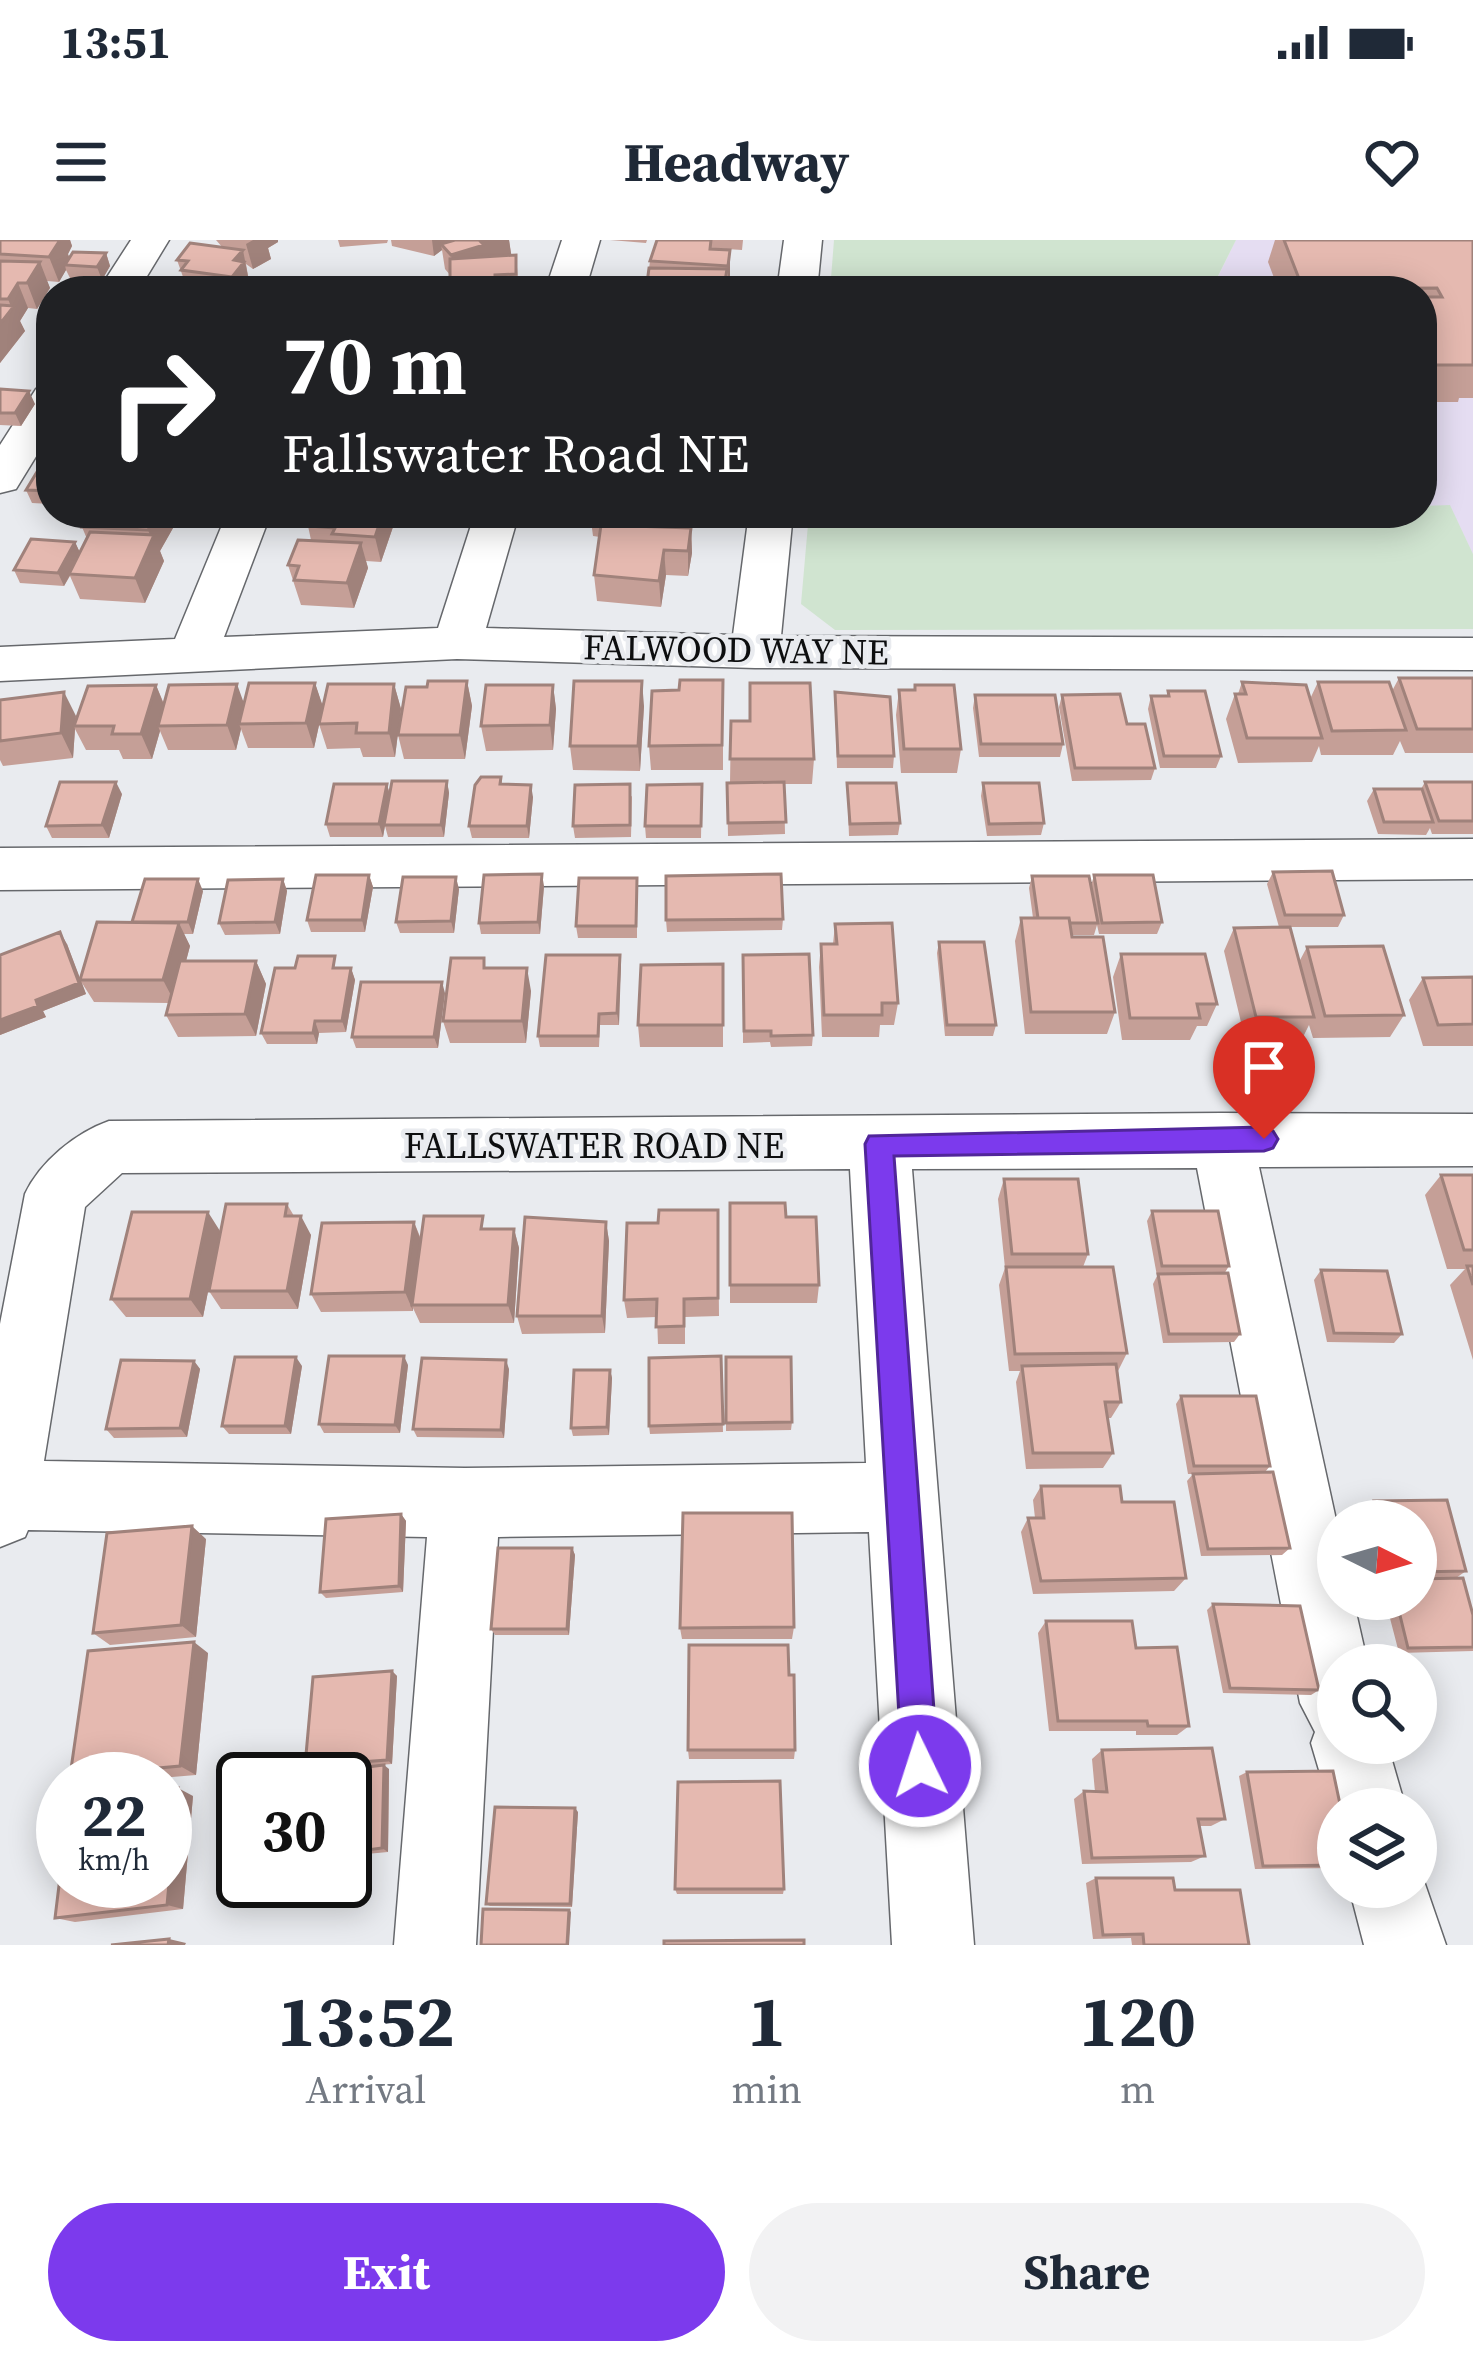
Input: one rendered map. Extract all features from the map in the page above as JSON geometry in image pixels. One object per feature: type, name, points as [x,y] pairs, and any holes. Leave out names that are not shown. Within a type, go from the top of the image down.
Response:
[{"type":"street","points":[[127,276],[150,240]]},
{"type":"street","points":[[569,276],[580,240]]},
{"type":"street","points":[[798,276],[802,240]]},
{"type":"street","points":[[0,479],[36,422]]},
{"type":"street","points":[[193,654],[243,528]]},
{"type":"street","points":[[457,643],[492,528]]},
{"type":"street","points":[[755,652],[769,528]]},
{"type":"street","name":"FALWOOD WAY NE","points":[[0,664],[457,643],[755,652],[1473,654]]},
{"type":"street","points":[[0,869],[1473,859]]},
{"type":"street","points":[[1222,1139],[1326,1644]]},
{"type":"street","name":"FALLSWATER ROAD NE","points":[[2,1504],[56,1194],[109,1147],[1473,1140]]},
{"type":"street","points":[[879,1144],[933,1945]]},
{"type":"street","points":[[2,1504],[901,1497]]},
{"type":"street","points":[[435,1945],[465,1503]]},
{"type":"street","points":[[1395,1908],[1405,1945]]},
{"type":"shaded area","points":[[1236,240],[1473,240],[1473,554],[1450,506],[1437,506],[1437,276],[1218,276]]},
{"type":"green space","points":[[834,240],[1236,240],[1218,276],[831,276]]},
{"type":"green space","points":[[1437,505],[1450,505],[1473,554],[1473,629],[835,630],[801,604],[808,528],[1437,528]]},
{"type":"building","points":[[0,240],[60,240],[49,257],[0,254]]},
{"type":"building","points":[[488,240],[451,255],[441,244]]},
{"type":"building","points":[[657,240],[711,240],[710,249],[730,250],[728,266],[650,261]]},
{"type":"building","points":[[1284,240],[1473,240],[1473,365],[1437,365],[1437,297],[1442,297],[1437,276],[1298,276]]},
{"type":"building","points":[[190,243],[243,250],[234,260],[244,262],[233,276],[225,276],[181,270],[188,261],[177,260]]},
{"type":"building","points":[[73,252],[106,253],[97,267],[65,265]]},
{"type":"building","points":[[516,255],[516,274],[450,276],[450,259]]},
{"type":"building","points":[[0,261],[40,262],[27,283],[18,283],[8,299],[0,299]]},
{"type":"building","points":[[649,268],[727,269],[726,276],[648,276]]},
{"type":"building","points":[[0,305],[14,306],[0,324]]},
{"type":"building","points":[[0,389],[29,391],[15,413],[0,413]]},
{"type":"building","points":[[335,528],[378,528],[375,537],[332,534]]},
{"type":"building","points":[[601,528],[691,528],[688,551],[664,550],[659,581],[594,575]]},
{"type":"building","points":[[90,532],[154,535],[135,578],[69,574]]},
{"type":"building","points":[[31,539],[75,542],[58,573],[14,570]]},
{"type":"building","points":[[298,540],[361,543],[347,583],[294,580],[299,566],[288,565]]},
{"type":"building","points":[[1399,678],[1473,678],[1473,729],[1417,729]]},
{"type":"building","points":[[680,680],[723,680],[722,745],[649,746],[652,691],[679,690]]},
{"type":"building","points":[[428,681],[467,681],[460,735],[398,735],[406,687],[427,687]]},
{"type":"building","points":[[574,681],[642,681],[638,746],[570,746]]},
{"type":"building","points":[[1242,682],[1306,685],[1322,738],[1247,738],[1235,694],[1246,694]]},
{"type":"building","points":[[1318,682],[1389,682],[1406,730],[1332,731]]},
{"type":"building","points":[[249,683],[315,683],[306,723],[239,724]]},
{"type":"building","points":[[750,683],[810,683],[814,759],[730,759],[731,721],[750,721]]},
{"type":"building","points":[[237,684],[227,725],[158,726],[169,685]]},
{"type":"building","points":[[328,684],[394,684],[389,733],[356,733],[357,723],[319,724]]},
{"type":"building","points":[[156,685],[141,734],[112,734],[114,726],[74,726],[88,686]]},
{"type":"building","points":[[486,685],[553,685],[550,725],[481,726]]},
{"type":"building","points":[[915,685],[954,685],[961,749],[904,749],[899,690],[915,690]]},
{"type":"building","points":[[1168,691],[1205,691],[1221,756],[1164,756],[1151,696],[1169,696]]},
{"type":"building","points":[[64,692],[61,733],[0,741],[0,700]]},
{"type":"building","points":[[835,692],[890,697],[894,756],[838,756]]},
{"type":"building","points":[[1120,694],[1127,724],[1145,724],[1155,768],[1075,768],[1062,695]]},
{"type":"building","points":[[975,695],[1055,695],[1063,744],[981,744]]},
{"type":"building","points":[[481,777],[501,777],[500,784],[531,785],[527,826],[469,826],[475,785]]},
{"type":"building","points":[[392,781],[447,781],[441,825],[384,825]]},
{"type":"building","points":[[60,782],[116,782],[102,825],[46,826]]},
{"type":"building","points":[[784,782],[786,822],[728,823],[727,783]]},
{"type":"building","points":[[1425,782],[1473,782],[1473,821],[1439,821]]},
{"type":"building","points":[[847,783],[896,783],[900,823],[850,824]]},
{"type":"building","points":[[983,783],[1039,783],[1044,823],[989,824]]},
{"type":"building","points":[[334,784],[387,784],[379,824],[326,824]]},
{"type":"building","points":[[630,784],[630,825],[573,826],[575,785]]},
{"type":"building","points":[[702,784],[701,826],[645,826],[647,785]]},
{"type":"building","points":[[1374,789],[1422,789],[1433,822],[1384,822]]},
{"type":"building","points":[[1332,871],[1344,915],[1285,915],[1273,872]]},
{"type":"building","points":[[542,874],[538,922],[479,923],[484,875]]},
{"type":"building","points":[[781,874],[783,919],[666,920],[666,876]]},
{"type":"building","points":[[316,875],[369,875],[362,920],[307,920]]},
{"type":"building","points":[[1094,875],[1153,875],[1162,922],[1102,923]]},
{"type":"building","points":[[1032,876],[1089,876],[1098,923],[1038,918]]},
{"type":"building","points":[[403,877],[456,877],[451,921],[396,922]]},
{"type":"building","points":[[579,878],[637,878],[636,926],[576,926]]},
{"type":"building","points":[[145,879],[198,879],[188,922],[132,922]]},
{"type":"building","points":[[283,879],[275,922],[219,923],[228,880]]},
{"type":"building","points":[[1021,918],[1069,918],[1072,937],[1103,937],[1115,1012],[1031,1012]]},
{"type":"building","points":[[97,922],[179,923],[163,980],[80,980]]},
{"type":"building","points":[[892,923],[898,1003],[882,1003],[882,1015],[824,1015],[821,944],[837,944],[835,924]]},
{"type":"building","points":[[1290,927],[1314,1017],[1256,1017],[1234,928]]},
{"type":"building","points":[[60,932],[79,983],[0,1020],[0,955]]},
{"type":"building","points":[[939,942],[984,942],[996,1025],[947,1025]]},
{"type":"building","points":[[1383,946],[1404,1015],[1325,1016],[1307,947]]},
{"type":"building","points":[[809,954],[813,1035],[744,1031],[743,955]]},
{"type":"building","points":[[1121,954],[1205,954],[1217,1004],[1197,1004],[1200,1018],[1130,1018]]},
{"type":"building","points":[[546,955],[620,955],[617,1013],[599,1014],[598,1036],[538,1036]]},
{"type":"building","points":[[298,956],[335,956],[333,968],[351,968],[342,1021],[315,1021],[313,1033],[261,1033],[275,968],[295,968]]},
{"type":"building","points":[[451,958],[484,958],[484,968],[527,968],[522,1021],[443,1021]]},
{"type":"building","points":[[180,961],[256,961],[245,1014],[166,1015]]},
{"type":"building","points":[[723,964],[723,1025],[638,1025],[641,965]]},
{"type":"building","points":[[1473,977],[1473,1024],[1438,1025],[1423,978]]},
{"type":"building","points":[[361,982],[442,982],[434,1037],[352,1037]]},
{"type":"building","points":[[1441,1175],[1473,1175],[1473,1250],[1464,1250]]},
{"type":"building","points":[[1004,1179],[1078,1179],[1088,1254],[1012,1254]]},
{"type":"building","points":[[730,1203],[785,1203],[786,1217],[816,1217],[819,1285],[730,1285]]},
{"type":"building","points":[[226,1204],[287,1204],[285,1216],[301,1216],[287,1291],[209,1291]]},
{"type":"building","points":[[659,1210],[718,1210],[718,1298],[684,1299],[684,1326],[656,1327],[657,1299],[624,1300],[627,1223],[658,1223]]},
{"type":"building","points":[[1152,1211],[1218,1211],[1229,1266],[1162,1266]]},
{"type":"building","points":[[132,1212],[208,1212],[190,1299],[111,1299]]},
{"type":"building","points":[[424,1216],[483,1216],[481,1229],[514,1229],[508,1305],[412,1305]]},
{"type":"building","points":[[525,1217],[606,1222],[602,1316],[517,1316]]},
{"type":"building","points":[[414,1222],[405,1292],[311,1294],[322,1223]]},
{"type":"building","points":[[1006,1267],[1113,1267],[1127,1353],[1015,1354]]},
{"type":"building","points":[[1321,1270],[1387,1271],[1402,1334],[1334,1333]]},
{"type":"building","points":[[1228,1273],[1240,1334],[1169,1334],[1158,1274]]},
{"type":"building","points":[[329,1356],[404,1356],[395,1425],[319,1424]]},
{"type":"building","points":[[721,1356],[723,1424],[649,1426],[649,1358]]},
{"type":"building","points":[[235,1357],[296,1357],[285,1426],[222,1426]]},
{"type":"building","points":[[726,1357],[791,1357],[792,1422],[726,1423]]},
{"type":"building","points":[[422,1358],[506,1360],[501,1430],[413,1429]]},
{"type":"building","points":[[121,1360],[194,1361],[180,1428],[106,1429]]},
{"type":"building","points":[[1116,1364],[1121,1402],[1105,1402],[1113,1453],[1033,1453],[1022,1366]]},
{"type":"building","points":[[574,1370],[610,1370],[607,1427],[571,1428]]},
{"type":"building","points":[[1181,1396],[1256,1396],[1270,1466],[1194,1466]]},
{"type":"building","points":[[1273,1472],[1290,1548],[1208,1549],[1193,1474]]},
{"type":"building","points":[[1041,1486],[1120,1486],[1122,1502],[1174,1502],[1186,1578],[1041,1581],[1028,1518],[1044,1518]]},
{"type":"building","points":[[1437,1500],[1447,1500],[1466,1571],[1437,1572]]},
{"type":"building","points":[[683,1513],[792,1513],[794,1627],[680,1628]]},
{"type":"building","points":[[401,1514],[399,1586],[320,1592],[326,1519]]},
{"type":"building","points":[[192,1526],[181,1625],[93,1633],[107,1533]]},
{"type":"building","points":[[498,1548],[572,1548],[567,1629],[491,1629]]},
{"type":"building","points":[[1463,1578],[1473,1615],[1473,1647],[1407,1644],[1401,1620],[1437,1620],[1437,1579]]},
{"type":"building","points":[[1213,1604],[1300,1606],[1317,1690],[1230,1688]]},
{"type":"building","points":[[1046,1621],[1132,1621],[1136,1648],[1177,1647],[1189,1726],[1058,1721]]},
{"type":"building","points":[[194,1642],[182,1752],[73,1752],[88,1651]]},
{"type":"building","points":[[689,1645],[788,1645],[789,1675],[794,1675],[795,1750],[688,1750]]},
{"type":"building","points":[[392,1671],[387,1760],[372,1761],[372,1752],[306,1752],[313,1677]]},
{"type":"building","points":[[1212,1748],[1225,1819],[1198,1819],[1205,1856],[1092,1858],[1084,1791],[1107,1792],[1102,1750]]},
{"type":"building","points":[[384,1765],[382,1848],[372,1849],[372,1766]]},
{"type":"building","points":[[1333,1771],[1337,1788],[1317,1788],[1317,1865],[1263,1866],[1247,1772]]},
{"type":"building","points":[[780,1781],[784,1889],[675,1889],[678,1782]]},
{"type":"building","points":[[495,1807],[575,1808],[570,1904],[486,1904]]},
{"type":"building","points":[[1096,1878],[1173,1878],[1175,1890],[1240,1890],[1249,1945],[1144,1945],[1143,1934],[1103,1935]]},
{"type":"building","points":[[56,1908],[141,1908],[55,1918]]},
{"type":"building","points":[[483,1909],[569,1910],[567,1945],[481,1945]]},
{"type":"building","points":[[169,1939],[168,1945],[111,1945]]},
{"type":"building","points":[[804,1940],[804,1945],[664,1945],[664,1941]]},
{"type":"route","points":[[920,1766],[879,1144],[1264,1139]]}]
